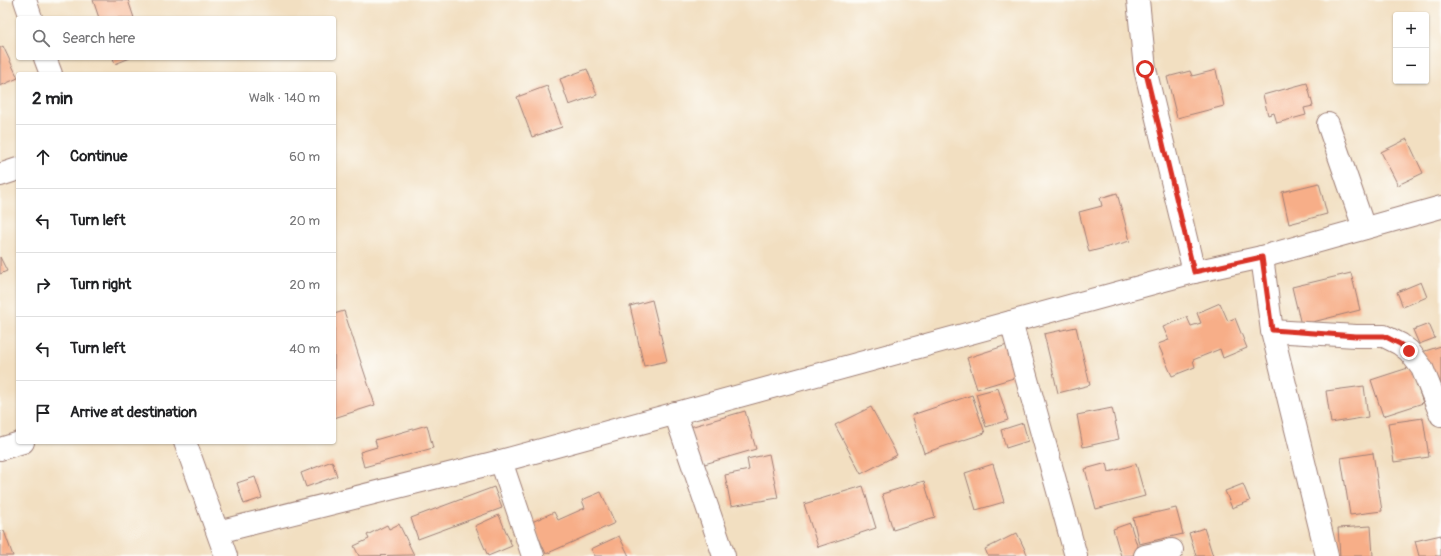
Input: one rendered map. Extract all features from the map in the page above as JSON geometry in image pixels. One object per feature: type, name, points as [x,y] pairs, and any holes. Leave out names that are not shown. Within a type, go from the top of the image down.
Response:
[{"type":"street","points":[[25,0],[30,16]]},
{"type":"street","points":[[1138,0],[1145,69],[1194,272]]},
{"type":"street","points":[[46,60],[50,72]]},
{"type":"street","points":[[1328,124],[1364,228]]},
{"type":"street","points":[[0,175],[16,170]]},
{"type":"street","points":[[218,532],[501,461],[1194,272],[1262,257],[1441,207]]},
{"type":"street","points":[[1262,257],[1272,330],[1327,556]]},
{"type":"street","points":[[1012,322],[1076,556]]},
{"type":"street","points":[[1272,330],[1356,336],[1384,336],[1400,344],[1409,351],[1422,368],[1441,415]]},
{"type":"street","points":[[675,414],[724,556]]},
{"type":"street","points":[[0,449],[16,444]]},
{"type":"street","points":[[187,444],[226,556]]},
{"type":"street","points":[[501,461],[533,556]]},
{"type":"street","points":[[1145,556],[1172,550]]},
{"type":"building","points":[[93,0],[128,0],[133,16],[98,16]]},
{"type":"building","points":[[3,46],[16,74],[16,79],[0,86],[0,48]]},
{"type":"building","points":[[114,60],[125,60],[115,64]]},
{"type":"building","points":[[587,69],[597,95],[569,105],[560,79]]},
{"type":"building","points":[[1216,70],[1224,106],[1177,118],[1167,77],[1190,71],[1192,76]]},
{"type":"building","points":[[1307,83],[1313,106],[1304,108],[1306,115],[1277,123],[1274,113],[1268,115],[1263,95]]},
{"type":"building","points":[[547,86],[562,127],[532,137],[517,97]]},
{"type":"building","points":[[1407,139],[1423,173],[1398,185],[1381,152]]},
{"type":"building","points":[[1319,183],[1327,214],[1289,224],[1282,192]]},
{"type":"building","points":[[1117,193],[1130,241],[1089,252],[1079,212],[1102,206],[1100,198]]},
{"type":"building","points":[[0,257],[7,271],[0,274]]},
{"type":"building","points":[[1351,273],[1360,310],[1301,325],[1292,287]]},
{"type":"building","points":[[1421,282],[1427,297],[1403,307],[1397,292]]},
{"type":"building","points":[[652,300],[667,361],[644,366],[630,306]]},
{"type":"building","points":[[1220,303],[1228,321],[1235,318],[1247,348],[1223,358],[1220,349],[1193,360],[1195,367],[1172,376],[1158,344],[1169,340],[1163,327],[1187,317],[1191,326],[1201,323],[1197,313]]},
{"type":"building","points":[[344,311],[375,405],[336,417],[336,313]]},
{"type":"building","points":[[1429,324],[1435,338],[1419,344],[1413,330]]},
{"type":"building","points":[[1076,327],[1090,385],[1058,393],[1044,334]]},
{"type":"building","points":[[1007,345],[1017,377],[977,389],[967,358]]},
{"type":"building","points":[[1441,346],[1441,388],[1422,352]]},
{"type":"building","points":[[1411,367],[1423,403],[1383,416],[1371,380]]},
{"type":"building","points":[[1364,386],[1368,417],[1331,423],[1326,391]]},
{"type":"building","points":[[998,388],[1008,420],[986,427],[976,394]]},
{"type":"building","points":[[972,395],[985,433],[924,453],[912,415]]},
{"type":"building","points":[[871,407],[897,455],[861,474],[835,425]]},
{"type":"building","points":[[1112,408],[1119,439],[1083,447],[1077,415]]},
{"type":"building","points":[[745,411],[756,449],[701,465],[690,427]]},
{"type":"building","points":[[1423,418],[1429,457],[1394,462],[1388,423]]},
{"type":"building","points":[[1023,423],[1028,441],[1006,448],[1001,430]]},
{"type":"building","points":[[427,425],[433,448],[364,467],[360,452],[377,447],[375,440]]},
{"type":"building","points":[[1373,453],[1382,511],[1350,515],[1341,458]]},
{"type":"building","points":[[769,454],[778,498],[731,506],[725,475],[749,470],[747,459]]},
{"type":"building","points":[[332,461],[337,476],[306,487],[301,473]]},
{"type":"building","points":[[1107,463],[1109,472],[1136,464],[1145,496],[1096,509],[1085,469]]},
{"type":"building","points":[[993,464],[1004,502],[976,510],[965,473]]},
{"type":"building","points":[[255,477],[262,498],[244,504],[237,483]]},
{"type":"building","points":[[924,481],[935,517],[893,530],[882,494]]},
{"type":"building","points":[[1243,484],[1250,501],[1232,508],[1225,491]]},
{"type":"building","points":[[863,486],[876,528],[818,547],[804,504]]},
{"type":"building","points":[[494,487],[502,508],[418,539],[411,518]]},
{"type":"building","points":[[601,492],[615,523],[546,554],[532,522],[554,512],[558,520],[585,508],[582,500]]},
{"type":"building","points":[[1176,508],[1183,534],[1139,544],[1133,518]]},
{"type":"building","points":[[499,515],[512,546],[488,556],[475,526]]},
{"type":"building","points":[[1130,523],[1140,555],[1121,556],[1113,529]]},
{"type":"building","points":[[399,524],[414,555],[359,556],[354,546],[369,539],[367,535],[387,525],[389,529]]},
{"type":"building","points":[[1371,526],[1373,556],[1340,556],[1338,528]]},
{"type":"building","points":[[1204,528],[1213,556],[1196,556],[1189,533]]},
{"type":"building","points":[[4,531],[13,556],[0,556],[0,532]]},
{"type":"building","points":[[1017,533],[1028,556],[988,556],[985,549]]},
{"type":"building","points":[[1441,535],[1441,556],[1419,556],[1415,541]]},
{"type":"building","points":[[619,536],[629,556],[595,556],[591,549]]},
{"type":"route","points":[[1145,69],[1194,272],[1262,257],[1272,330],[1356,336],[1384,336],[1400,344],[1409,351]]}]
